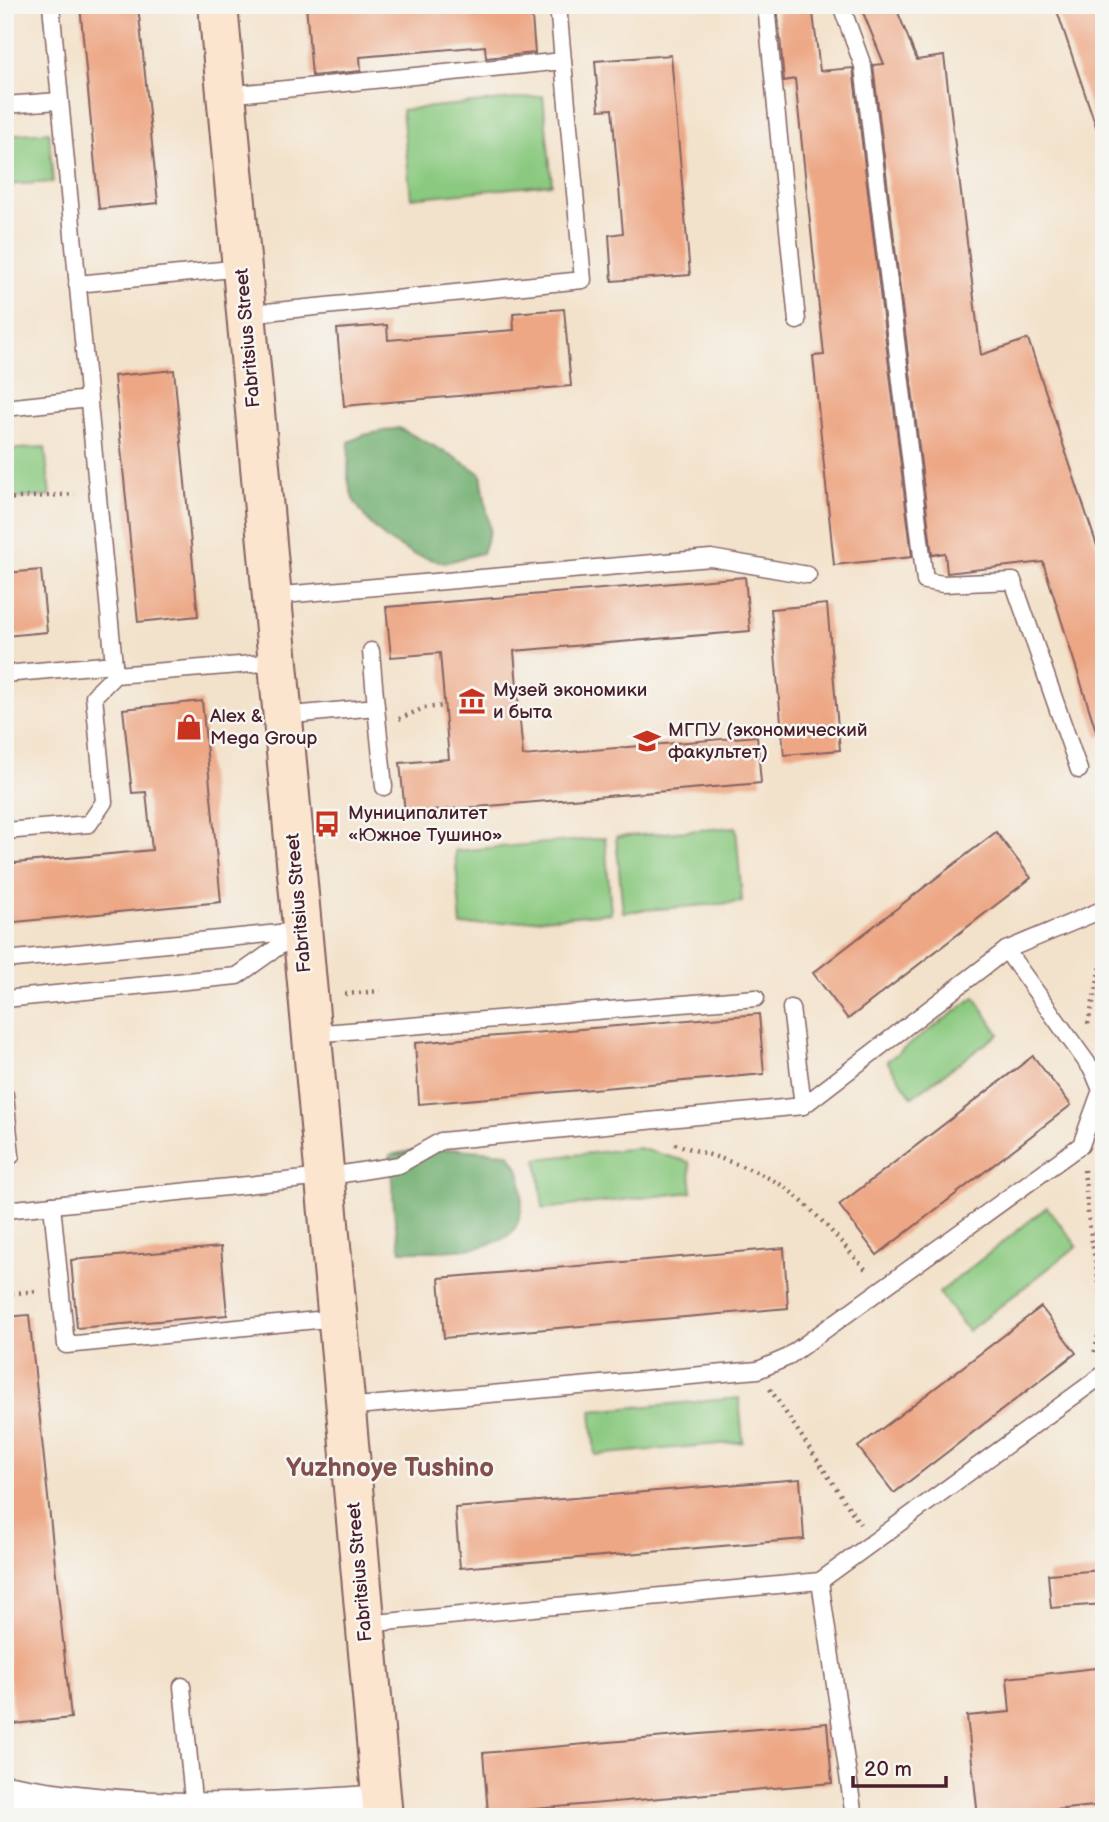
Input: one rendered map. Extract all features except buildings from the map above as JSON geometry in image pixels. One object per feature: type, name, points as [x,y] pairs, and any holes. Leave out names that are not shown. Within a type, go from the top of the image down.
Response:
[{"type":"main road","name":"Fabritsius Street","points":[[218,5],[382,1809]]},
{"type":"street","points":[[5,1790],[114,1807],[194,1810],[382,1809]]},
{"type":"lane","points":[[5,831],[89,824],[104,802],[94,696],[114,669],[51,5]]},
{"type":"lane","points":[[246,314],[583,280],[558,5]]},
{"type":"lane","points":[[766,5],[797,321]]},
{"type":"lane","points":[[841,5],[863,66],[925,581],[943,584],[1013,581],[1079,770]]},
{"type":"lane","points":[[226,95],[563,61]]},
{"type":"lane","points":[[5,105],[59,101]]},
{"type":"lane","points":[[77,284],[242,268]]},
{"type":"lane","points":[[5,408],[89,399]]},
{"type":"lane","points":[[271,596],[711,558],[808,575]]},
{"type":"lane","points":[[371,651],[384,787]]},
{"type":"lane","points":[[5,674],[277,662]]},
{"type":"lane","points":[[282,716],[376,707]]},
{"type":"lane","points":[[5,1210],[324,1177],[399,1165],[441,1141],[645,1119],[803,1106],[1006,950],[1103,910]]},
{"type":"lane","points":[[5,960],[301,931]]},
{"type":"lane","points":[[5,999],[237,976],[301,931]]},
{"type":"lane","points":[[345,1407],[758,1370],[786,1358],[1081,1145],[1101,1090],[1084,1059],[1006,950]]},
{"type":"lane","points":[[311,1034],[756,998]]},
{"type":"lane","points":[[792,1008],[803,1106]]},
{"type":"lane","points":[[5,1095],[11,1156]]},
{"type":"lane","points":[[52,1205],[66,1345],[337,1318]]},
{"type":"lane","points":[[365,1624],[820,1581],[1104,1374]]},
{"type":"lane","points":[[820,1581],[854,1817]]},
{"type":"lane","points":[[182,1686],[194,1810]]},
{"type":"path","points":[[5,499],[72,494]]},
{"type":"path","points":[[397,720],[424,708],[445,706]]},
{"type":"path","points":[[1084,1059],[1090,1010],[1104,953]]},
{"type":"path","points":[[345,994],[380,991]]},
{"type":"path","points":[[645,1119],[666,1140],[742,1166],[780,1184],[819,1219],[883,1287]]},
{"type":"path","points":[[1081,1145],[1089,1223],[1102,1302],[1102,1317],[1087,1386]]},
{"type":"path","points":[[5,1294],[61,1289]]},
{"type":"path","points":[[758,1370],[872,1542]]},
{"type":"green space","points":[[543,96],[552,184],[411,198],[402,110]]},
{"type":"green space","points":[[49,132],[53,182],[5,185],[5,135]]},
{"type":"green space","points":[[399,428],[481,474],[490,530],[482,553],[444,563],[413,554],[385,538],[367,520],[353,499],[348,479],[349,442],[364,435]]},
{"type":"green space","points":[[45,447],[50,496],[5,499],[5,450]]},
{"type":"green space","points":[[736,827],[742,902],[623,912],[616,837]]},
{"type":"green space","points":[[605,838],[611,913],[461,926],[455,851]]},
{"type":"green space","points":[[975,997],[999,1034],[912,1097],[887,1061]]},
{"type":"green space","points":[[638,1148],[689,1162],[692,1192],[543,1209],[537,1159]]},
{"type":"green space","points":[[456,1149],[508,1153],[516,1164],[521,1179],[522,1207],[517,1225],[501,1240],[488,1245],[458,1250],[401,1251],[395,1221],[390,1155]]},
{"type":"green space","points":[[1047,1207],[1077,1246],[968,1331],[939,1293]]},
{"type":"green space","points":[[739,1398],[743,1442],[595,1455],[591,1411]]},
{"type":"place","name":"Музей экономики и быта","points":[[472,701]]},
{"type":"place","name":"Alex & Mega Group","points":[[189,727]]},
{"type":"place","name":"МГПУ (экономический факультет)","points":[[647,741]]},
{"type":"place","name":"Муниципалитет «Южное Тушино»","points":[[327,824]]},
{"type":"district","name":"Yuzhnoye Tushino","points":[[390,1468]]}]
